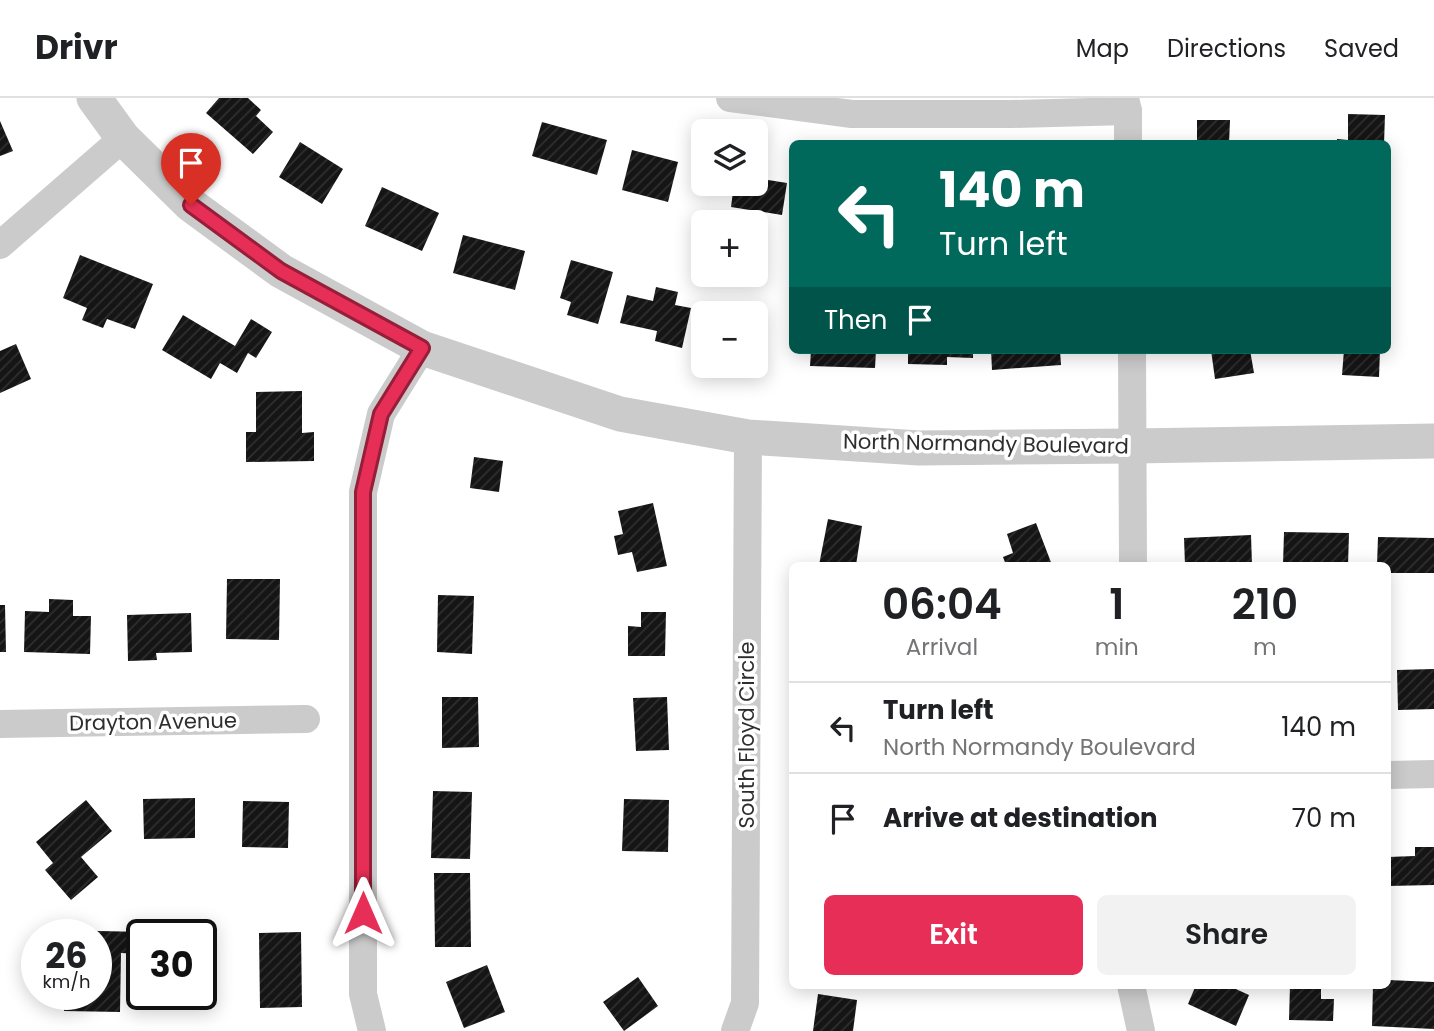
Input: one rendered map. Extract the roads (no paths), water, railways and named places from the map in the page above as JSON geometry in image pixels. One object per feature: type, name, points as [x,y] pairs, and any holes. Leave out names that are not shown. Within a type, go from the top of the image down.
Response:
[{"type":"street","name":"North Normandy Boulevard","points":[[94,98],[123,138],[191,205],[281,271],[422,348],[620,414],[748,437],[919,448],[1434,440]]},
{"type":"street","points":[[730,98],[852,114],[1012,114],[1127,105],[1128,140]]},
{"type":"street","points":[[0,245],[123,138]]},
{"type":"street","points":[[372,1031],[363,994],[363,492],[381,414],[422,348]]},
{"type":"street","points":[[1132,354],[1133,562]]},
{"type":"street","name":"South Floyd Circle","points":[[735,1031],[745,1003],[748,437]]},
{"type":"street","name":"Drayton Avenue","points":[[0,724],[306,719]]},
{"type":"street","points":[[1391,775],[1434,774]]},
{"type":"street","points":[[1132,989],[1141,1031]]}]
